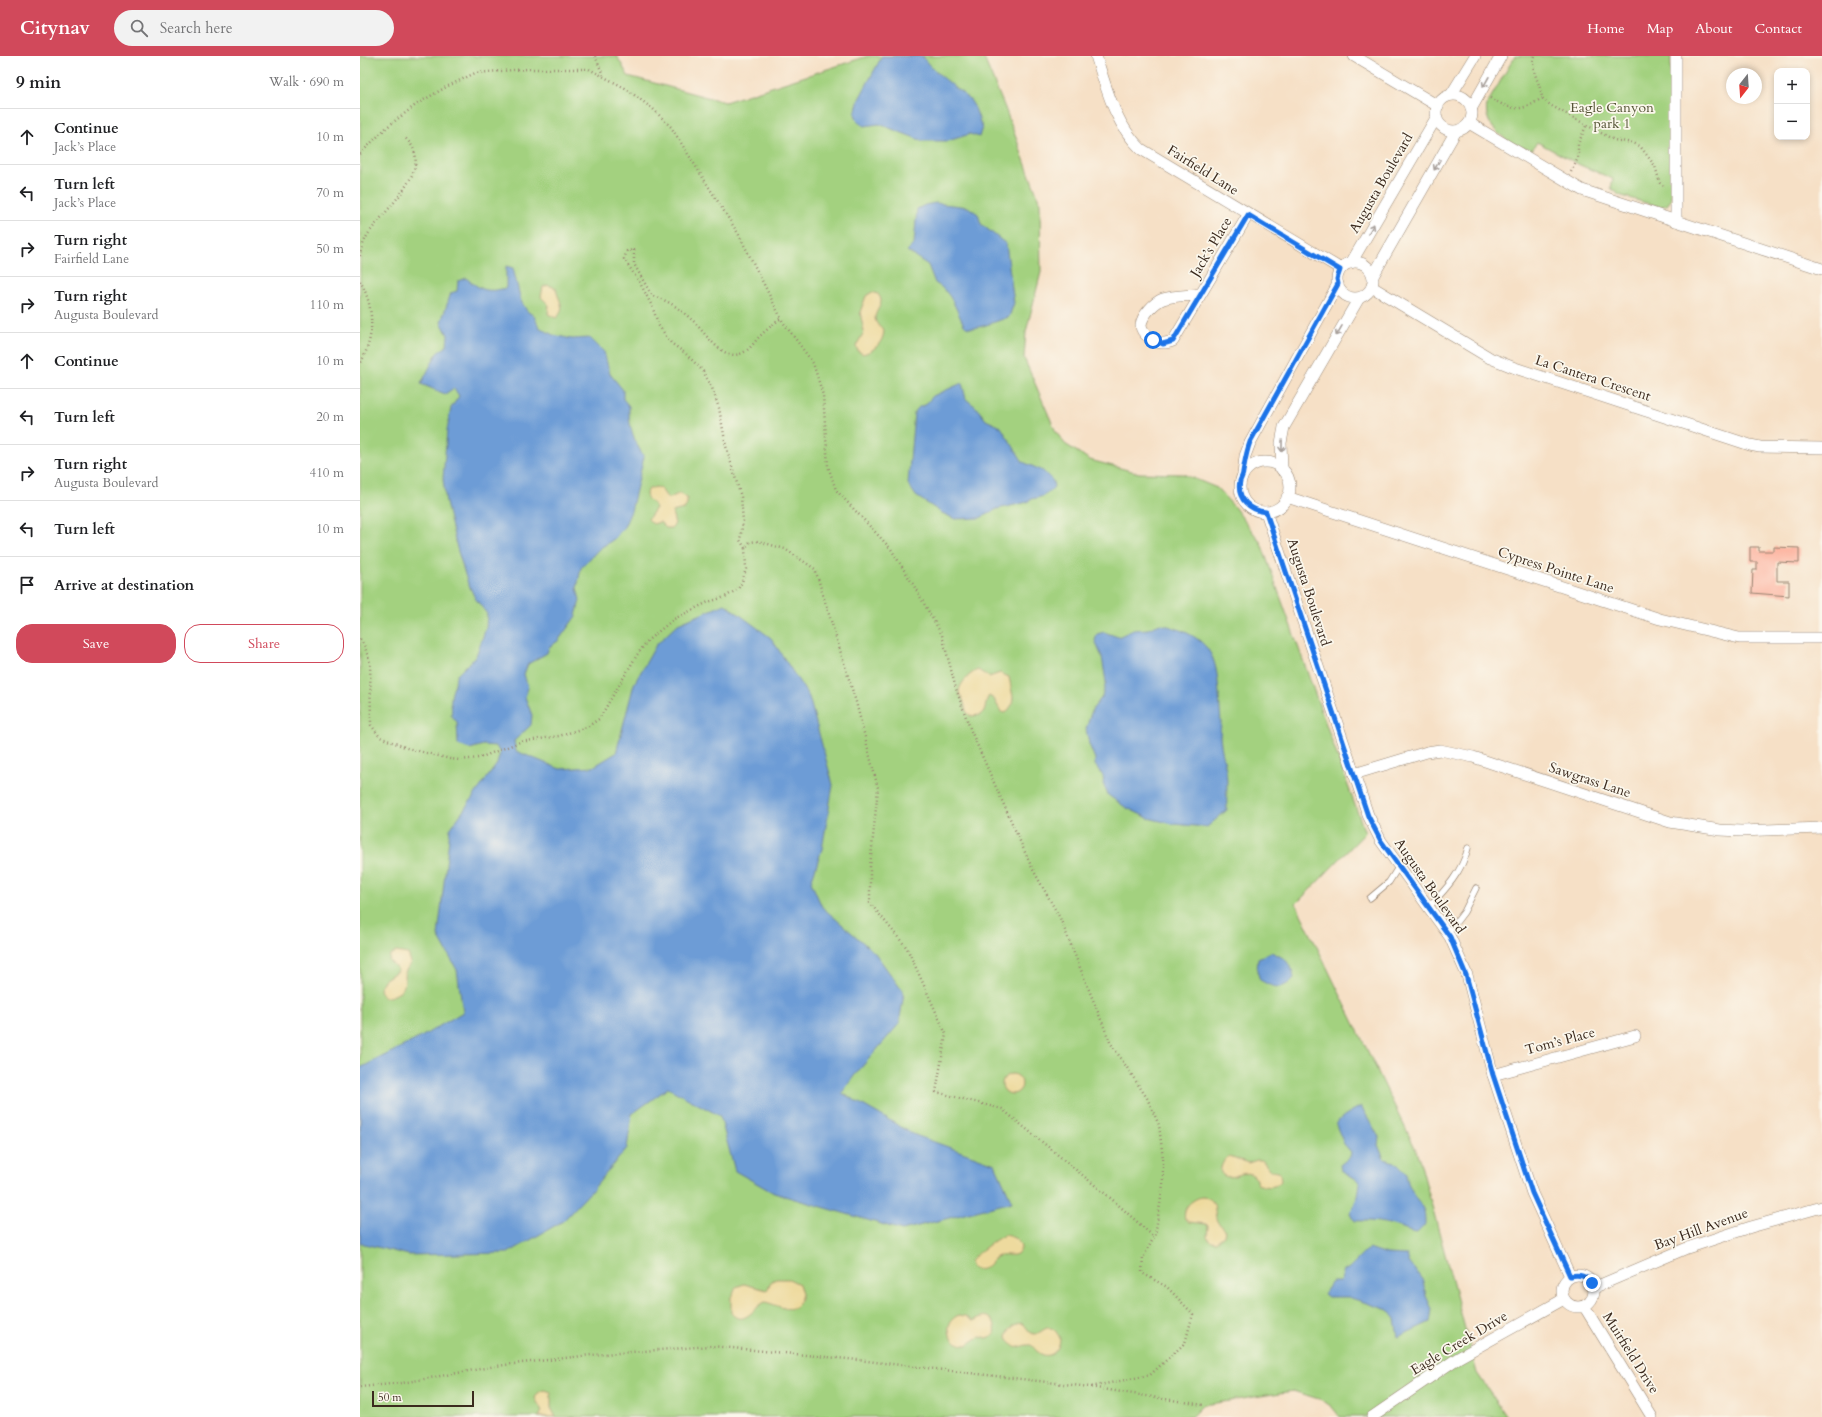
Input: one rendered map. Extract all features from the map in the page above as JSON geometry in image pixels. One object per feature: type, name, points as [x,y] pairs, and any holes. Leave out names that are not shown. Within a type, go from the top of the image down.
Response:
[{"type":"street","name":"Fairfield Lane","points":[[1096,56],[1115,112],[1121,125],[1141,149],[1340,270]]},
{"type":"street","points":[[1354,56],[1438,106]]},
{"type":"street","points":[[1451,96],[1475,56]]},
{"type":"street","points":[[1471,109],[1501,56]]},
{"type":"street","points":[[1676,56],[1676,221]]},
{"type":"street","points":[[1451,96],[1462,97],[1466,100],[1471,109],[1471,119],[1469,123],[1461,130],[1446,130],[1438,123],[1436,118],[1438,106],[1442,99],[1451,96]]},
{"type":"street","name":"Augusta Boulevard","points":[[1351,263],[1436,118]]},
{"type":"street","points":[[1469,123],[1582,190],[1822,269]]},
{"type":"street","points":[[1372,282],[1367,266],[1357,262],[1351,263],[1340,270],[1337,279],[1343,293],[1353,298],[1364,296],[1372,282],[1456,131]]},
{"type":"street","name":"Jack’s Place","points":[[1201,294],[1162,299],[1145,315],[1141,324],[1144,333],[1153,340],[1163,344],[1173,341],[1201,294],[1248,215]]},
{"type":"street","name":"La Cantera Crescent","points":[[1372,282],[1490,358],[1515,368],[1750,445],[1760,447],[1822,448]]},
{"type":"street","points":[[1243,475],[1249,468],[1257,464],[1266,463],[1275,465],[1282,470],[1289,482],[1288,497],[1279,507],[1266,512],[1259,511],[1246,503],[1240,489],[1245,456],[1250,442],[1338,284]]},
{"type":"street","points":[[1282,470],[1281,444],[1284,427],[1359,298]]},
{"type":"street","name":"Cypress Pointe Lane","points":[[1288,497],[1660,619],[1739,638],[1822,638]]},
{"type":"street","name":"Augusta Boulevard","points":[[1266,512],[1368,816],[1381,841],[1448,933],[1466,975],[1493,1075],[1532,1193],[1570,1276]]},
{"type":"street","name":"Sawgrass Lane","points":[[1354,774],[1427,752],[1440,750],[1473,757],[1670,822],[1720,830],[1741,831],[1822,828]]},
{"type":"street","name":"Tom’s Place","points":[[1493,1075],[1635,1036]]},
{"type":"street","name":"Bay Hill Avenue","points":[[1593,1288],[1688,1248],[1750,1227],[1822,1207]]},
{"type":"street","points":[[1570,1276],[1585,1276],[1592,1283],[1593,1296],[1584,1306],[1573,1306],[1564,1299],[1562,1286],[1570,1276]]},
{"type":"street","name":"Eagle Creek Drive","points":[[1372,1417],[1458,1358],[1564,1299]]},
{"type":"street","name":"Muirfield Drive","points":[[1584,1306],[1652,1417]]},
{"type":"lane","points":[[1429,907],[1453,879],[1465,858],[1468,848]]},
{"type":"lane","points":[[1370,898],[1389,882],[1399,866]]},
{"type":"lane","points":[[1448,933],[1464,912],[1476,888]]},
{"type":"path","points":[[595,56],[603,75]]},
{"type":"path","points":[[1534,56],[1533,65],[1536,79],[1542,89],[1542,98],[1550,105],[1614,140],[1633,143],[1640,146],[1655,166],[1660,183],[1676,192]]},
{"type":"path","points":[[360,154],[387,128],[417,104],[475,72],[562,68],[589,69],[603,75],[625,88],[648,104],[671,127],[739,235],[781,318],[813,364],[823,396],[828,466],[836,490],[891,549],[942,636],[956,690],[977,745],[1032,868],[1060,918],[1110,1042],[1143,1092],[1159,1124],[1163,1159],[1163,1185],[1154,1237],[1143,1258],[1142,1273],[1167,1287],[1194,1314],[1185,1342],[1150,1375],[1090,1387]]},
{"type":"path","points":[[1481,92],[1504,106],[1516,109],[1528,107],[1542,98]]},
{"type":"path","points":[[1566,181],[1578,158],[1578,144],[1587,124]]},
{"type":"path","points":[[360,256],[366,237],[397,199],[414,171],[416,160],[412,144],[405,138]]},
{"type":"path","points":[[360,639],[364,645],[370,662],[371,726],[380,737],[407,748],[460,760],[479,758],[520,742],[559,736],[587,727],[599,719],[637,655],[648,640],[674,619],[708,602],[725,597],[738,588],[742,582],[746,569],[745,548],[740,540],[743,521],[741,497],[726,446],[719,408],[712,388],[703,371],[686,353],[672,343],[659,326],[649,300],[624,259],[628,252],[634,250],[634,264],[652,296],[665,299],[679,309],[693,320],[716,346],[729,354],[741,354],[752,346],[781,318]]},
{"type":"path","points":[[360,281],[368,302],[373,326],[367,350],[360,364]]},
{"type":"path","points":[[745,548],[750,542],[758,541],[785,549],[815,569],[856,702],[878,788],[870,867],[870,903],[906,948],[946,1034],[936,1092],[1002,1109],[1114,1201],[1154,1237]]},
{"type":"path","points":[[360,1387],[402,1383],[496,1366],[591,1355],[711,1346],[858,1360],[1090,1387],[1203,1405]]},
{"type":"green space","points":[[360,56],[617,56],[628,76],[725,102],[868,56],[983,56],[1005,108],[1040,203],[1041,272],[1026,332],[1024,358],[1056,432],[1065,444],[1090,460],[1139,473],[1183,474],[1217,488],[1235,508],[1261,543],[1365,833],[1296,904],[1418,1154],[1477,1373],[1507,1417],[1340,1417],[1332,1407],[1322,1400],[1293,1391],[1203,1405],[1191,1417],[360,1417]]},
{"type":"green space","name":"Eagle Canyon park 1","points":[[1515,56],[1671,56],[1671,200],[1667,205],[1660,207],[1619,195],[1611,188],[1613,179],[1580,165],[1537,142],[1532,150],[1507,140],[1500,134],[1489,121],[1487,104]]},
{"type":"sand","points":[[548,285],[556,288],[562,307],[556,318],[548,314],[549,305],[541,297],[543,287]]},
{"type":"sand","points":[[872,292],[878,294],[881,299],[875,318],[876,322],[884,331],[880,343],[871,351],[863,354],[858,351],[856,346],[864,332],[860,312],[866,296]]},
{"type":"sand","points":[[656,487],[661,489],[668,499],[680,493],[687,498],[687,505],[684,509],[672,512],[675,524],[671,528],[666,528],[660,522],[653,524],[648,519],[656,508],[648,499],[646,494],[649,489]]},
{"type":"sand","points":[[978,670],[989,677],[1000,673],[1009,677],[1013,697],[1012,705],[1006,713],[1001,712],[994,699],[989,696],[985,708],[980,715],[971,716],[967,713],[959,691],[966,678]]},
{"type":"sand","points":[[396,952],[408,954],[411,962],[405,972],[405,983],[402,990],[395,995],[384,998],[381,994],[380,987],[384,980],[397,971],[397,968],[389,961],[390,955]]},
{"type":"sand","points":[[1012,1074],[1019,1077],[1022,1084],[1019,1091],[1012,1094],[1005,1091],[1002,1084],[1005,1077]]},
{"type":"sand","points":[[1230,1156],[1248,1163],[1262,1160],[1270,1170],[1280,1173],[1281,1181],[1279,1184],[1267,1186],[1257,1184],[1254,1176],[1246,1173],[1229,1177],[1225,1176],[1221,1173],[1221,1167],[1224,1161]]},
{"type":"sand","points":[[1201,1197],[1211,1199],[1217,1221],[1225,1230],[1224,1236],[1216,1242],[1207,1237],[1208,1226],[1206,1224],[1189,1222],[1185,1219],[1184,1215],[1188,1205]]},
{"type":"sand","points":[[1005,1235],[1013,1237],[1018,1241],[1021,1249],[1017,1254],[999,1256],[995,1258],[988,1266],[982,1269],[972,1268],[970,1262],[972,1259]]},
{"type":"sand","points":[[776,1279],[789,1279],[799,1284],[802,1294],[796,1306],[787,1308],[765,1302],[745,1317],[736,1317],[731,1313],[731,1297],[736,1287],[744,1284],[767,1290],[772,1281]]},
{"type":"sand","points":[[959,1315],[966,1316],[973,1321],[981,1317],[989,1317],[993,1321],[995,1334],[988,1338],[979,1337],[967,1345],[956,1342],[952,1338],[949,1328],[953,1318]]},
{"type":"sand","points":[[1022,1323],[1030,1332],[1034,1334],[1037,1334],[1046,1328],[1052,1329],[1056,1332],[1060,1338],[1060,1343],[1056,1351],[1050,1355],[1042,1355],[1031,1345],[1018,1347],[1013,1346],[1007,1337],[1008,1334],[1012,1327],[1016,1324]]},
{"type":"sand","points":[[545,1390],[551,1392],[551,1408],[556,1417],[539,1417],[542,1411],[535,1398],[539,1392]]},
{"type":"water","points":[[882,56],[923,56],[930,66],[969,99],[975,109],[982,127],[979,137],[970,134],[948,141],[923,141],[879,124],[864,126],[858,122],[855,114],[859,99]]},
{"type":"water","points":[[935,203],[968,207],[978,214],[981,224],[1006,244],[1014,303],[1009,317],[974,328],[966,327],[949,296],[935,283],[928,265],[907,251],[914,244],[917,209],[925,205]]},
{"type":"water","points":[[506,266],[513,268],[521,301],[527,311],[534,316],[539,327],[553,335],[572,339],[590,338],[604,352],[610,374],[623,390],[623,399],[629,406],[632,433],[644,457],[631,511],[624,527],[614,539],[599,549],[581,568],[577,588],[580,600],[576,616],[558,641],[549,647],[547,653],[528,664],[524,674],[528,688],[525,697],[532,715],[531,725],[514,741],[516,751],[560,769],[593,767],[616,753],[634,684],[656,645],[678,624],[725,604],[771,638],[809,697],[833,785],[822,849],[811,882],[822,907],[875,953],[904,993],[899,1024],[854,1076],[842,1093],[915,1135],[995,1164],[1012,1202],[902,1230],[774,1193],[735,1171],[720,1116],[668,1088],[632,1114],[627,1148],[595,1187],[563,1221],[508,1253],[409,1255],[360,1243],[360,1068],[421,1037],[463,1012],[457,970],[438,936],[450,829],[497,764],[500,753],[496,746],[483,745],[470,749],[458,745],[457,722],[451,715],[451,696],[456,676],[476,656],[486,628],[487,614],[475,598],[467,581],[446,503],[443,479],[447,430],[451,408],[459,396],[454,388],[445,394],[421,384],[437,353],[447,346],[448,335],[441,322],[451,293],[457,291],[458,281],[466,278],[480,288],[489,290],[506,288]]},
{"type":"water","points":[[962,383],[966,399],[976,407],[986,420],[1001,427],[1023,462],[1043,471],[1053,481],[1054,487],[1044,496],[1030,499],[1028,502],[997,509],[980,518],[955,519],[942,513],[916,496],[908,484],[914,413],[919,407],[925,405],[933,396]]},
{"type":"water","points":[[1160,624],[1181,630],[1196,638],[1206,647],[1213,658],[1218,686],[1221,722],[1220,737],[1227,775],[1227,810],[1207,827],[1173,824],[1148,818],[1125,807],[1108,795],[1104,786],[1103,776],[1095,765],[1095,759],[1089,744],[1086,729],[1092,710],[1102,697],[1106,682],[1102,657],[1095,641],[1097,634],[1104,632],[1118,637],[1133,630],[1148,629]]},
{"type":"water","points":[[1271,952],[1287,961],[1291,968],[1294,978],[1286,985],[1278,987],[1260,980],[1257,971],[1258,958]]},
{"type":"water","points":[[1361,1106],[1379,1137],[1378,1145],[1384,1159],[1395,1162],[1406,1173],[1408,1183],[1424,1211],[1425,1225],[1416,1234],[1389,1224],[1370,1221],[1354,1221],[1350,1214],[1358,1196],[1360,1183],[1341,1170],[1340,1165],[1350,1157],[1351,1152],[1344,1144],[1336,1125],[1344,1116]]},
{"type":"water","points":[[1369,1248],[1387,1254],[1407,1255],[1409,1262],[1423,1281],[1426,1296],[1432,1309],[1430,1322],[1398,1337],[1395,1319],[1388,1310],[1348,1297],[1328,1297],[1324,1294],[1332,1282],[1340,1282],[1344,1271]]},
{"type":"building","points":[[1750,547],[1759,547],[1759,551],[1774,551],[1774,547],[1799,548],[1799,563],[1777,562],[1777,581],[1789,581],[1789,596],[1752,593],[1753,570],[1757,570],[1757,562],[1750,562]]},
{"type":"route","points":[[1153,340],[1163,344],[1173,341],[1248,215],[1340,270],[1337,279],[1338,284],[1250,442],[1245,456],[1240,489],[1242,497],[1246,503],[1252,508],[1266,512],[1368,816],[1381,841],[1450,937],[1466,975],[1493,1075],[1532,1193],[1570,1276],[1585,1276],[1592,1283]]}]
